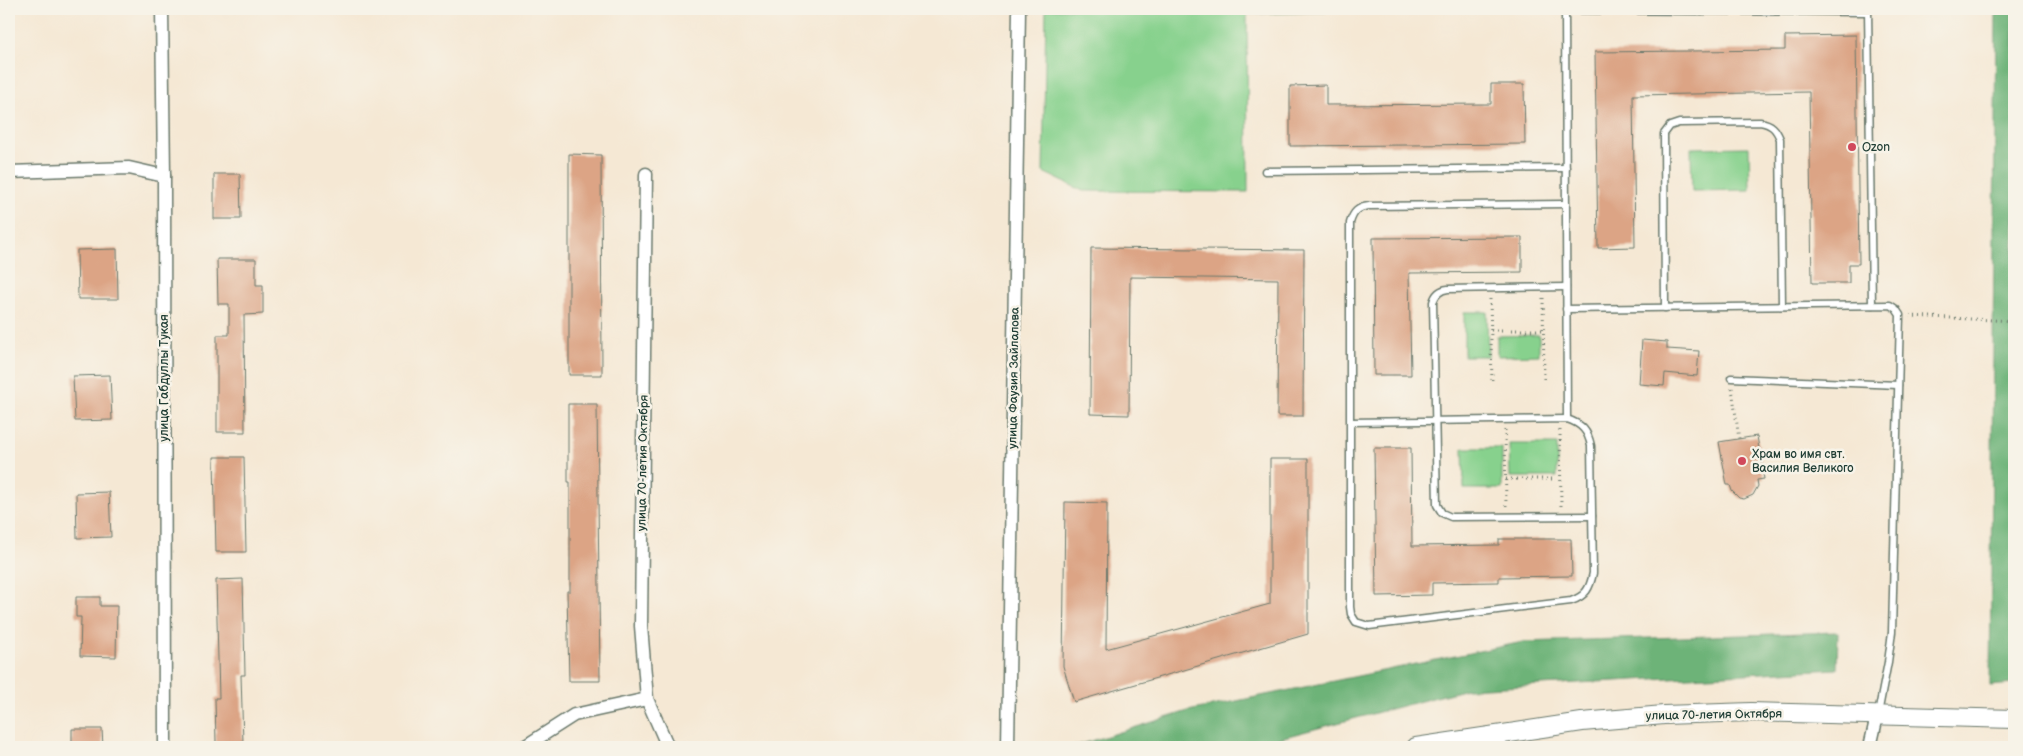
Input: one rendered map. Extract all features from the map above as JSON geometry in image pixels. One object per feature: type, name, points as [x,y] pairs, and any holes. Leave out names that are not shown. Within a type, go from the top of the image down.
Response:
[{"type":"main road","name":"улица 70-летия Октября","points":[[1416,747],[1582,722],[1664,715],[1751,712],[2014,719]]},
{"type":"street","name":"улица Габдуллы Тукая","points":[[162,9],[165,747]]},
{"type":"street","name":"улица Фаузия Зайлалова","points":[[1008,747],[1019,9]]},
{"type":"street","points":[[9,172],[129,168],[164,176]]},
{"type":"street","name":"улица 70-летия Октября","points":[[646,174],[641,626],[647,699],[668,747]]},
{"type":"street","points":[[524,747],[574,715],[647,699]]},
{"type":"street","points":[[1870,747],[1877,716]]},
{"type":"lane","points":[[1564,419],[1566,309],[1565,9],[1868,10],[1872,305]]},
{"type":"lane","points":[[1665,308],[1664,134],[1670,126],[1679,123],[1760,122],[1767,123],[1775,128],[1780,140],[1782,306]]},
{"type":"lane","points":[[1265,171],[1566,168]]},
{"type":"lane","points":[[1350,422],[1564,419],[1583,427],[1590,440],[1592,516],[1593,573],[1591,585],[1586,593],[1580,598],[1561,602],[1362,625],[1353,618],[1350,608],[1350,422],[1350,223],[1354,212],[1363,207],[1370,206],[1566,204]]},
{"type":"lane","points":[[1566,287],[1444,289],[1434,297],[1436,500],[1439,510],[1451,518],[1592,516]]},
{"type":"lane","points":[[1566,309],[1872,305],[1890,305],[1896,309],[1900,315],[1892,632],[1877,716]]},
{"type":"lane","points":[[1731,378],[1898,385]]},
{"type":"path","points":[[1490,288],[1492,382]]},
{"type":"path","points":[[1543,288],[1544,381]]},
{"type":"path","points":[[1900,315],[2014,321]]},
{"type":"path","points":[[1491,330],[1544,330]]},
{"type":"path","points":[[1731,378],[1739,439]]},
{"type":"path","points":[[1561,516],[1560,479],[1564,419]]},
{"type":"path","points":[[1505,420],[1506,517]]},
{"type":"path","points":[[1506,479],[1560,479]]},
{"type":"green space","points":[[1046,9],[1326,9],[1326,12],[1247,14],[1248,192],[1083,191],[1043,172]]},
{"type":"green space","points":[[1996,9],[2014,9],[2014,684],[1990,686]]},
{"type":"green space","points":[[1749,147],[1750,190],[1692,191],[1691,148]]},
{"type":"green space","points":[[1464,312],[1487,312],[1488,356],[1464,356]]},
{"type":"green space","points":[[1539,335],[1539,355],[1497,356],[1497,336]]},
{"type":"green space","points":[[1509,444],[1557,444],[1557,477],[1510,477]]},
{"type":"green space","points":[[1463,448],[1502,448],[1502,489],[1464,489]]},
{"type":"green space","points":[[1838,632],[1837,669],[1467,689],[1246,747],[1072,747],[1188,711],[1523,642]]},
{"type":"building","points":[[1856,35],[1859,264],[1849,264],[1849,283],[1812,283],[1809,92],[1633,95],[1635,247],[1598,248],[1595,52],[1785,50],[1785,36]]},
{"type":"building","points":[[1491,84],[1524,84],[1525,144],[1290,146],[1290,86],[1326,85],[1326,105],[1491,104]]},
{"type":"building","points":[[569,154],[601,155],[602,375],[569,375]]},
{"type":"building","points":[[214,174],[240,174],[241,219],[214,219]]},
{"type":"building","points":[[1522,237],[1522,272],[1409,273],[1411,375],[1374,375],[1373,238]]},
{"type":"building","points":[[1091,248],[1304,250],[1303,416],[1277,416],[1278,279],[1130,277],[1129,415],[1090,414]]},
{"type":"building","points":[[117,249],[118,299],[78,299],[77,250]]},
{"type":"building","points":[[217,259],[256,259],[256,285],[263,285],[263,314],[244,315],[245,432],[217,432],[217,335],[229,335],[229,304],[218,304]]},
{"type":"building","points":[[1642,340],[1667,342],[1667,349],[1699,351],[1697,376],[1665,373],[1664,386],[1639,384]]},
{"type":"building","points":[[110,375],[112,420],[75,421],[73,376]]},
{"type":"building","points":[[568,404],[597,404],[600,681],[569,681],[567,591],[570,591],[570,482],[568,482]]},
{"type":"building","name":"Храм во имя свт. Василия Великого","points":[[1757,436],[1764,479],[1757,480],[1758,486],[1753,495],[1744,499],[1739,498],[1732,491],[1730,485],[1727,485],[1719,442]]},
{"type":"building","points":[[1374,448],[1411,448],[1412,546],[1499,545],[1499,539],[1571,539],[1572,576],[1499,577],[1499,582],[1432,583],[1432,595],[1376,596]]},
{"type":"building","points":[[214,457],[244,457],[246,552],[216,552]]},
{"type":"building","points":[[1270,459],[1308,459],[1308,634],[1074,702],[1063,666],[1065,502],[1107,503],[1106,649],[1270,604]]},
{"type":"building","points":[[109,492],[111,537],[77,538],[76,493]]},
{"type":"building","points":[[243,579],[245,675],[241,675],[243,743],[216,743],[215,698],[219,698],[216,580]]},
{"type":"building","points":[[76,597],[100,597],[100,606],[117,606],[116,657],[80,656],[81,617],[76,617]]},
{"type":"building","points":[[72,729],[102,729],[103,747],[72,746]]},
{"type":"place","name":"Ozon","points":[[1852,147]]},
{"type":"place","name":"Храм во имя свт. Василия Великого","points":[[1742,461]]}]
